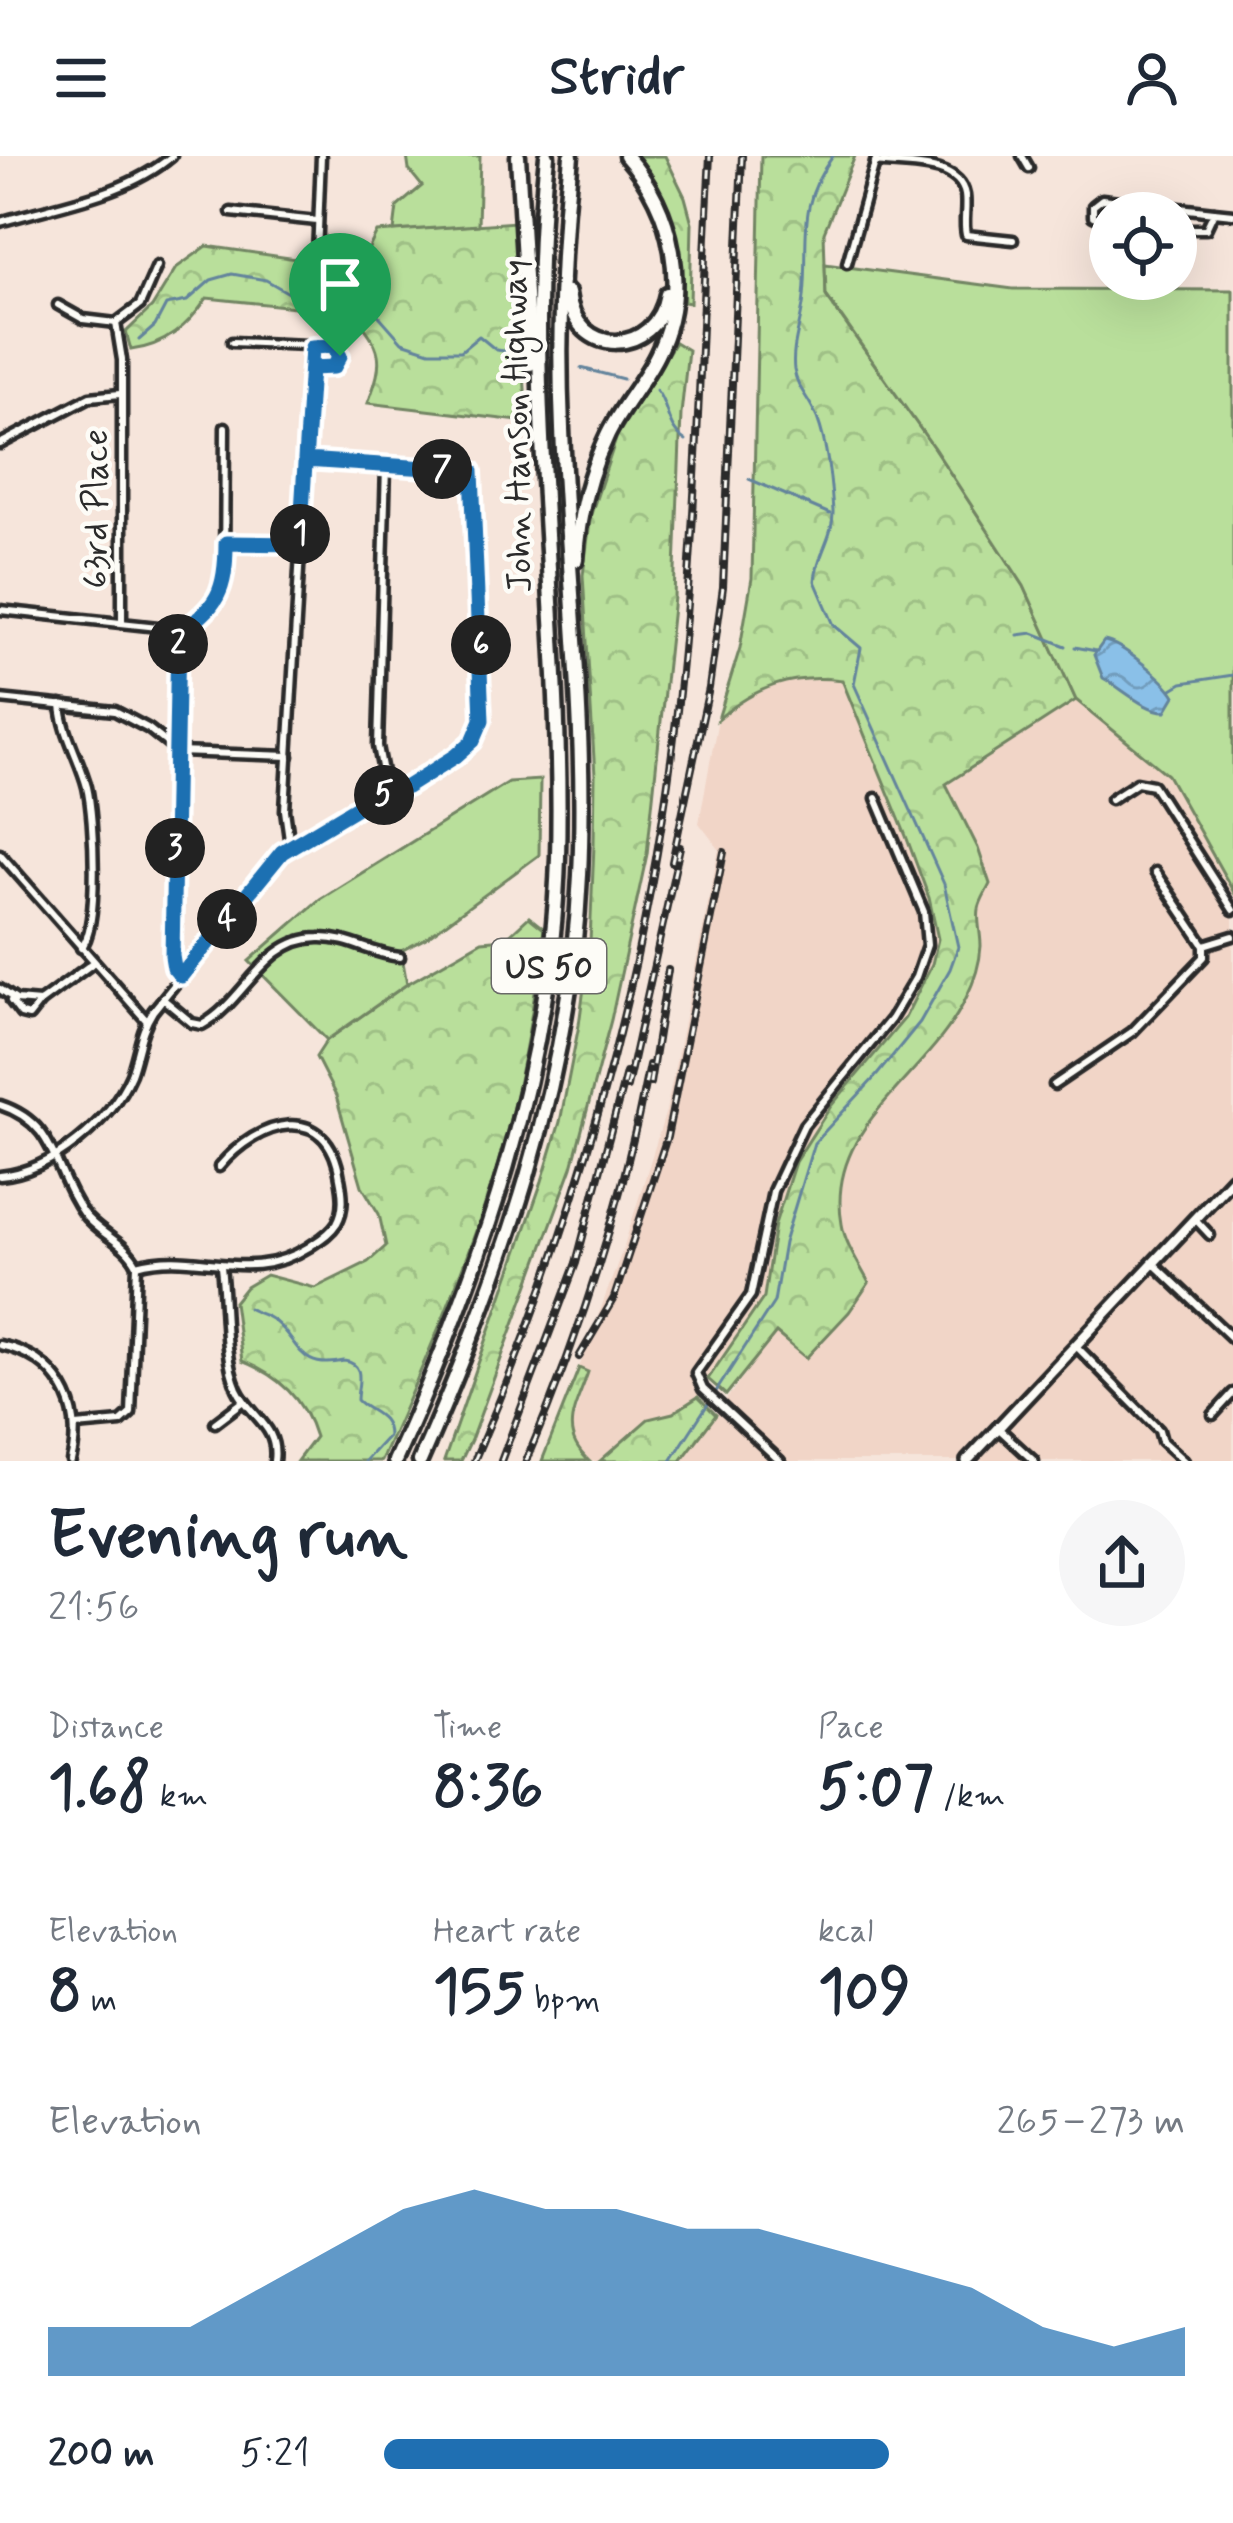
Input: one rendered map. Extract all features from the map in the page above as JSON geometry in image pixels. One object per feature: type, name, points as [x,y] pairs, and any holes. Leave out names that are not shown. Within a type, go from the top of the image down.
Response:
[{"type":"highway","points":[[518,156],[532,412],[540,446]]},
{"type":"highway","name":"John Hanson Highway","points":[[395,1461],[451,1328],[499,1192],[525,1099],[544,1004],[555,906],[558,810],[540,446],[538,283],[548,156]]},
{"type":"highway","name":"John Hanson Highway","points":[[419,1461],[505,1245],[544,1117],[565,1018],[577,921],[581,824],[561,403],[563,252],[571,156]]},
{"type":"highway","points":[[563,252],[570,310],[585,331],[603,340],[629,340],[658,320],[667,292],[662,236],[643,190],[616,156]]},
{"type":"highway","points":[[574,633],[578,539],[589,484],[617,416],[659,351],[674,296],[674,258],[665,222],[645,180],[626,156]]},
{"type":"street","points":[[0,223],[115,187],[172,156]]},
{"type":"street","points":[[317,255],[321,156]]},
{"type":"street","points":[[1022,156],[1029,168]]},
{"type":"street","points":[[847,263],[876,159],[948,172],[965,196],[966,235],[1013,240]]},
{"type":"street","points":[[1197,210],[1233,214]]},
{"type":"street","points":[[231,212],[318,221]]},
{"type":"street","points":[[1197,229],[1206,229],[1214,212]]},
{"type":"street","points":[[58,304],[78,317],[116,323],[140,304],[157,266]]},
{"type":"street","name":"63rd Place","points":[[116,323],[122,360],[122,623]]},
{"type":"street","points":[[232,341],[335,348],[340,359],[330,368],[311,368]]},
{"type":"street","points":[[290,847],[285,820],[312,347]]},
{"type":"street","points":[[0,445],[91,397],[120,394]]},
{"type":"street","points":[[178,634],[217,600],[224,579],[226,427]]},
{"type":"street","points":[[0,1176],[36,1169],[53,1158],[120,1094],[134,1066],[146,1020],[275,860],[364,803],[393,793],[466,749],[482,720],[472,471],[305,460]]},
{"type":"street","points":[[386,466],[378,746],[393,793]]},
{"type":"street","points":[[226,543],[300,544]]},
{"type":"street","points":[[0,610],[166,628],[178,634]]},
{"type":"street","points":[[178,634],[172,956],[181,976]]},
{"type":"street","points":[[0,699],[116,711],[178,752],[289,756]]},
{"type":"street","points":[[61,705],[86,784],[92,826],[91,929],[81,948]]},
{"type":"street","points":[[1111,799],[1137,782],[1153,785],[1233,910]]},
{"type":"street","points":[[780,1461],[718,1404],[696,1372],[751,1295],[769,1205],[791,1148],[819,1102],[891,1019],[924,959],[924,912],[876,799]]},
{"type":"street","points":[[0,854],[146,1020]]},
{"type":"street","points":[[1054,1085],[1132,1032],[1199,964],[1204,945],[1155,872]]},
{"type":"street","points":[[1204,945],[1233,936]]},
{"type":"street","points":[[163,999],[192,1023],[202,1025],[280,950],[303,939],[339,939],[400,957]]},
{"type":"street","points":[[0,989],[28,1016],[93,963]]},
{"type":"street","points":[[9,998],[40,1002]]},
{"type":"street","points":[[0,1106],[28,1118],[52,1146],[53,1158],[85,1216],[137,1264],[130,1414],[121,1422],[76,1426]]},
{"type":"street","points":[[137,1264],[167,1261],[221,1267],[289,1259],[332,1230],[343,1205],[333,1149],[305,1126],[272,1128],[219,1167]]},
{"type":"street","points":[[968,1461],[1233,1178]]},
{"type":"street","points":[[1196,1219],[1210,1234]]},
{"type":"street","points":[[1154,1264],[1233,1339]]},
{"type":"street","points":[[221,1267],[232,1371],[244,1401],[272,1434],[274,1461]]},
{"type":"street","points":[[0,1345],[31,1355],[53,1372],[70,1400],[76,1426],[72,1460]]},
{"type":"street","points":[[1076,1346],[1184,1461]]},
{"type":"street","points":[[1213,1415],[1233,1393]]},
{"type":"street","points":[[215,1423],[244,1401]]},
{"type":"street","points":[[998,1428],[1034,1461]]},
{"type":"shaded area","points":[[791,680],[842,680],[906,836],[938,939],[932,964],[905,1018],[833,1104],[775,1224],[764,1297],[698,1397],[673,1413],[648,1419],[600,1461],[589,1461],[571,1444],[570,1432],[588,1372],[579,1368],[666,1111],[719,849],[699,823],[718,719],[747,694]]},
{"type":"shaded area","points":[[1076,700],[1168,775],[1233,891],[1233,1461],[681,1461],[776,1332],[842,1227],[841,1181],[863,1128],[940,1040],[964,1003],[981,949],[978,848],[946,784]]},
{"type":"green space","points":[[407,156],[480,156],[478,225],[394,231],[397,207],[422,186],[409,170]]},
{"type":"green space","points":[[638,156],[665,156],[685,197],[692,223],[690,303],[684,302],[681,262],[667,207]]},
{"type":"green space","points":[[761,156],[855,156],[824,232],[826,296],[1024,586],[1076,700],[946,784],[990,884],[979,909],[979,959],[969,992],[949,1027],[883,1104],[849,1158],[841,1189],[842,1224],[869,1283],[806,1358],[776,1333],[726,1395],[708,1379],[764,1297],[775,1224],[795,1162],[831,1106],[905,1018],[932,964],[938,939],[929,898],[842,680],[807,679],[776,685],[718,719],[740,648],[752,578]]},
{"type":"green space","points":[[515,222],[527,422],[368,403],[378,355],[353,313],[207,298],[175,333],[131,350],[126,332],[152,307],[176,268],[207,246],[359,268],[377,232]]},
{"type":"green space","points":[[825,264],[1013,289],[1089,289],[1089,300],[1197,300],[1197,290],[1233,290],[1233,891],[1168,775],[1076,700],[1024,586],[826,295]]},
{"type":"green space","points":[[675,342],[688,350],[674,597],[647,854],[611,1020],[572,1167],[471,1440],[461,1461],[444,1461],[542,1181],[560,1122],[579,1025],[590,943],[594,844],[595,776],[583,575],[591,514],[617,436]]},
{"type":"green space","points":[[540,780],[539,855],[426,938],[401,951],[407,984],[327,1040],[249,961],[320,899],[508,782]]},
{"type":"green space","points":[[529,917],[544,929],[518,1087],[481,1216],[427,1357],[381,1461],[297,1461],[315,1437],[310,1423],[288,1390],[242,1361],[234,1302],[246,1287],[266,1275],[315,1288],[368,1262],[386,1246],[379,1214],[362,1186],[336,1096],[316,1057],[327,1040],[407,984],[482,941],[505,939]]},
{"type":"green space","points":[[579,1368],[588,1372],[571,1429],[589,1461],[542,1461]]},
{"type":"green space","points":[[698,1397],[716,1415],[681,1461],[600,1461],[648,1419],[673,1413]]},
{"type":"water","points":[[1104,641],[1132,655],[1170,689],[1175,696],[1166,711],[1142,704],[1103,678],[1094,655]]},
{"type":"waterway","points":[[671,1461],[774,1302],[784,1243],[814,1143],[920,1022],[958,947],[944,884],[854,684],[861,648],[834,625],[815,581],[833,520],[831,487],[822,434],[797,381],[793,361],[804,297],[809,208],[833,156]]},
{"type":"waterway","points":[[139,340],[155,326],[166,305],[187,301],[211,280],[232,274],[266,280],[306,303],[359,301],[373,309],[402,342],[430,351],[461,351],[479,336],[496,350],[520,353]]},
{"type":"waterway","points":[[581,368],[623,379]]},
{"type":"waterway","points":[[656,390],[674,430],[686,441]]},
{"type":"waterway","points":[[749,479],[830,514]]},
{"type":"waterway","points":[[1018,635],[1033,633],[1066,646]]},
{"type":"waterway","points":[[1075,647],[1096,651]]},
{"type":"waterway","points":[[1172,689],[1182,683],[1233,675]]},
{"type":"waterway","points":[[248,1308],[274,1321],[309,1359],[356,1366],[357,1400],[381,1418],[388,1436],[365,1461]]},
{"type":"railway","points":[[474,1461],[542,1288],[599,1110],[623,1020],[660,837],[687,599],[710,156]]},
{"type":"railway","points":[[672,862],[709,688],[723,587],[742,156]]},
{"type":"railway","points":[[627,1087],[680,847]]},
{"type":"railway","points":[[579,1357],[614,1298],[667,1137],[724,852]]},
{"type":"railway","points":[[650,1083],[668,970]]},
{"type":"railway","points":[[526,1461],[598,1266],[627,1167],[649,1065]]},
{"type":"railway","points":[[501,1461],[576,1263],[626,1073]]},
{"type":"route","points":[[340,356],[331,346],[312,347],[305,460],[472,471],[482,720],[473,741],[456,756],[282,852],[181,976],[172,956],[178,634],[217,600],[224,579],[226,543],[300,544],[311,368],[334,367],[340,356]]}]
